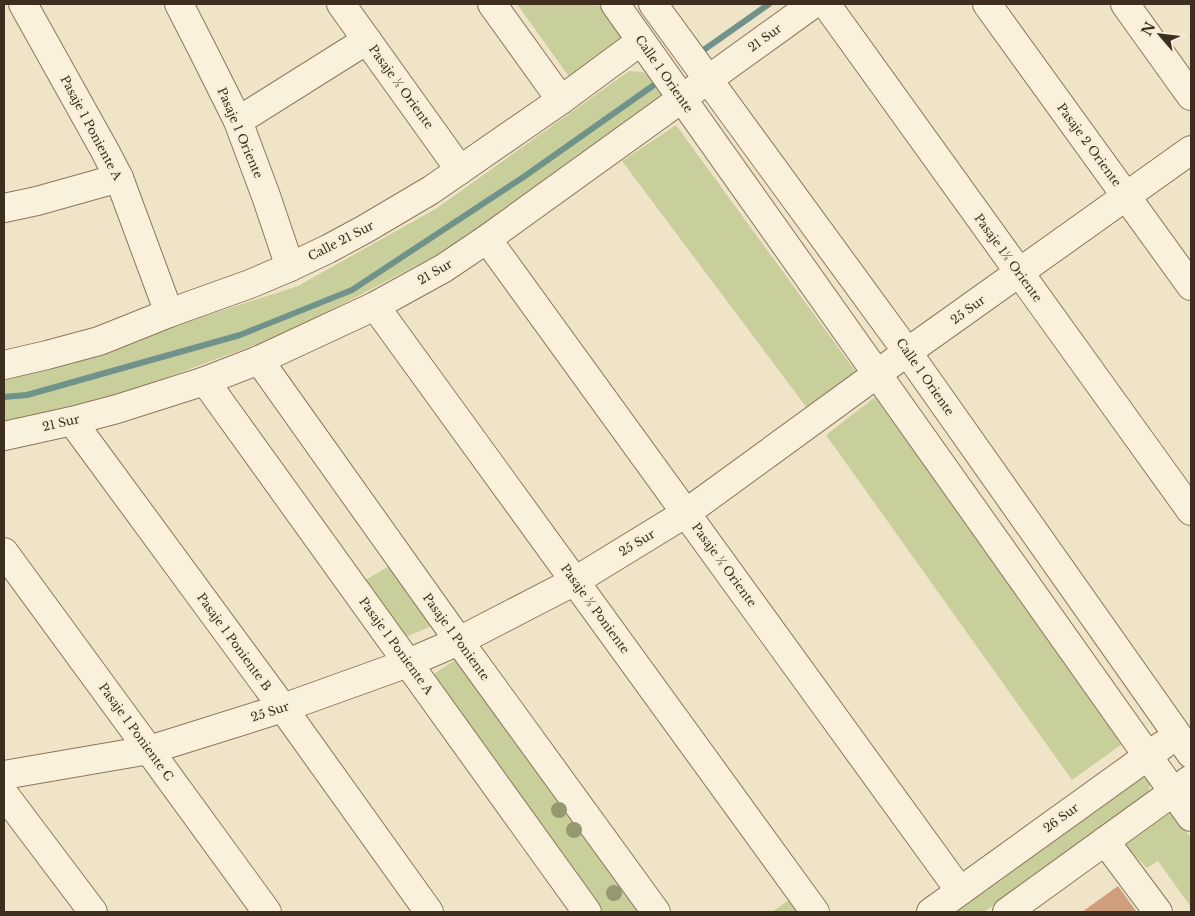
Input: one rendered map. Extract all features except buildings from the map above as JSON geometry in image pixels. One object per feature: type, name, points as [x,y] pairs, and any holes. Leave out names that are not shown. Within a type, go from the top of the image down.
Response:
[{"type":"street","name":"Pasaje 1 Poniente A","points":[[23,4],[106,151],[169,313]]},
{"type":"street","name":"Pasaje 1 Oriente","points":[[178,4],[238,121],[290,267]]},
{"type":"street","name":"Pasaje ½ Oriente","points":[[341,4],[460,170]]},
{"type":"street","points":[[492,4],[561,100]]},
{"type":"street","name":"Calle 1 Oriente","points":[[614,4],[1148,755],[1182,785],[1191,817]]},
{"type":"street","name":"Calle 1 Oriente","points":[[653,4],[1187,738]]},
{"type":"street","name":"21 Sur","points":[[4,436],[72,421],[144,401],[205,381],[259,360],[375,306],[444,268],[487,240],[671,84],[698,65],[813,4]]},
{"type":"street","name":"Pasaje 1½ Oriente","points":[[826,4],[1191,511]]},
{"type":"street","name":"Pasaje 2 Oriente","points":[[987,4],[1191,286]]},
{"type":"street","points":[[1125,4],[1191,96]]},
{"type":"street","points":[[238,121],[367,40]]},
{"type":"street","name":"Calle 21 Sur","points":[[4,365],[100,340],[234,290],[290,267],[365,229],[424,195],[641,42]]},
{"type":"street","name":"25 Sur","points":[[4,775],[149,750],[283,708],[408,663],[459,641],[575,581],[686,513],[1191,150]]},
{"type":"street","points":[[4,208],[37,201],[118,178]]},
{"type":"street","name":"Pasaje ½ Oriente","points":[[487,240],[960,891]]},
{"type":"street","name":"Pasaje ½ Poniente","points":[[375,306],[816,912]]},
{"type":"street","name":"Pasaje 1 Poniente","points":[[259,360],[459,641],[656,912]]},
{"type":"street","name":"Pasaje 1 Poniente A","points":[[205,381],[587,912]]},
{"type":"street","name":"Pasaje 1 Poniente B","points":[[72,421],[283,708],[429,912]]},
{"type":"street","name":"Pasaje 1 Poniente C","points":[[4,552],[267,912]]},
{"type":"street","name":"26 Sur","points":[[931,912],[1148,755],[1187,738]]},
{"type":"street","points":[[1007,912],[1182,785]]},
{"type":"street","points":[[4,794],[94,912]]},
{"type":"street","points":[[1106,841],[1158,912]]},
{"type":"green space","points":[[517,4],[598,4],[624,40],[570,78]]},
{"type":"green space","points":[[629,71],[643,72],[664,91],[657,102],[467,239],[287,333],[138,388],[23,422],[4,424],[4,372],[91,353],[298,286],[437,208]]},
{"type":"green space","points":[[676,125],[856,372],[807,408],[622,161]]},
{"type":"green space","points":[[875,397],[1125,742],[1072,780],[826,435]]},
{"type":"green space","points":[[393,564],[434,625],[401,639],[360,583]]},
{"type":"green space","points":[[463,655],[650,912],[595,912],[426,679]]},
{"type":"green space","points":[[1138,775],[1146,778],[1150,784],[1149,791],[1146,794],[984,912],[946,912]]},
{"type":"green space","points":[[1168,807],[1191,838],[1191,907],[1158,861],[1147,868],[1124,845]]},
{"type":"green space","points":[[793,897],[805,912],[772,912]]},
{"type":"waterway","points":[[698,54],[769,4]]},
{"type":"waterway","points":[[4,397],[27,395],[240,335],[352,290],[525,176],[661,80]]}]
